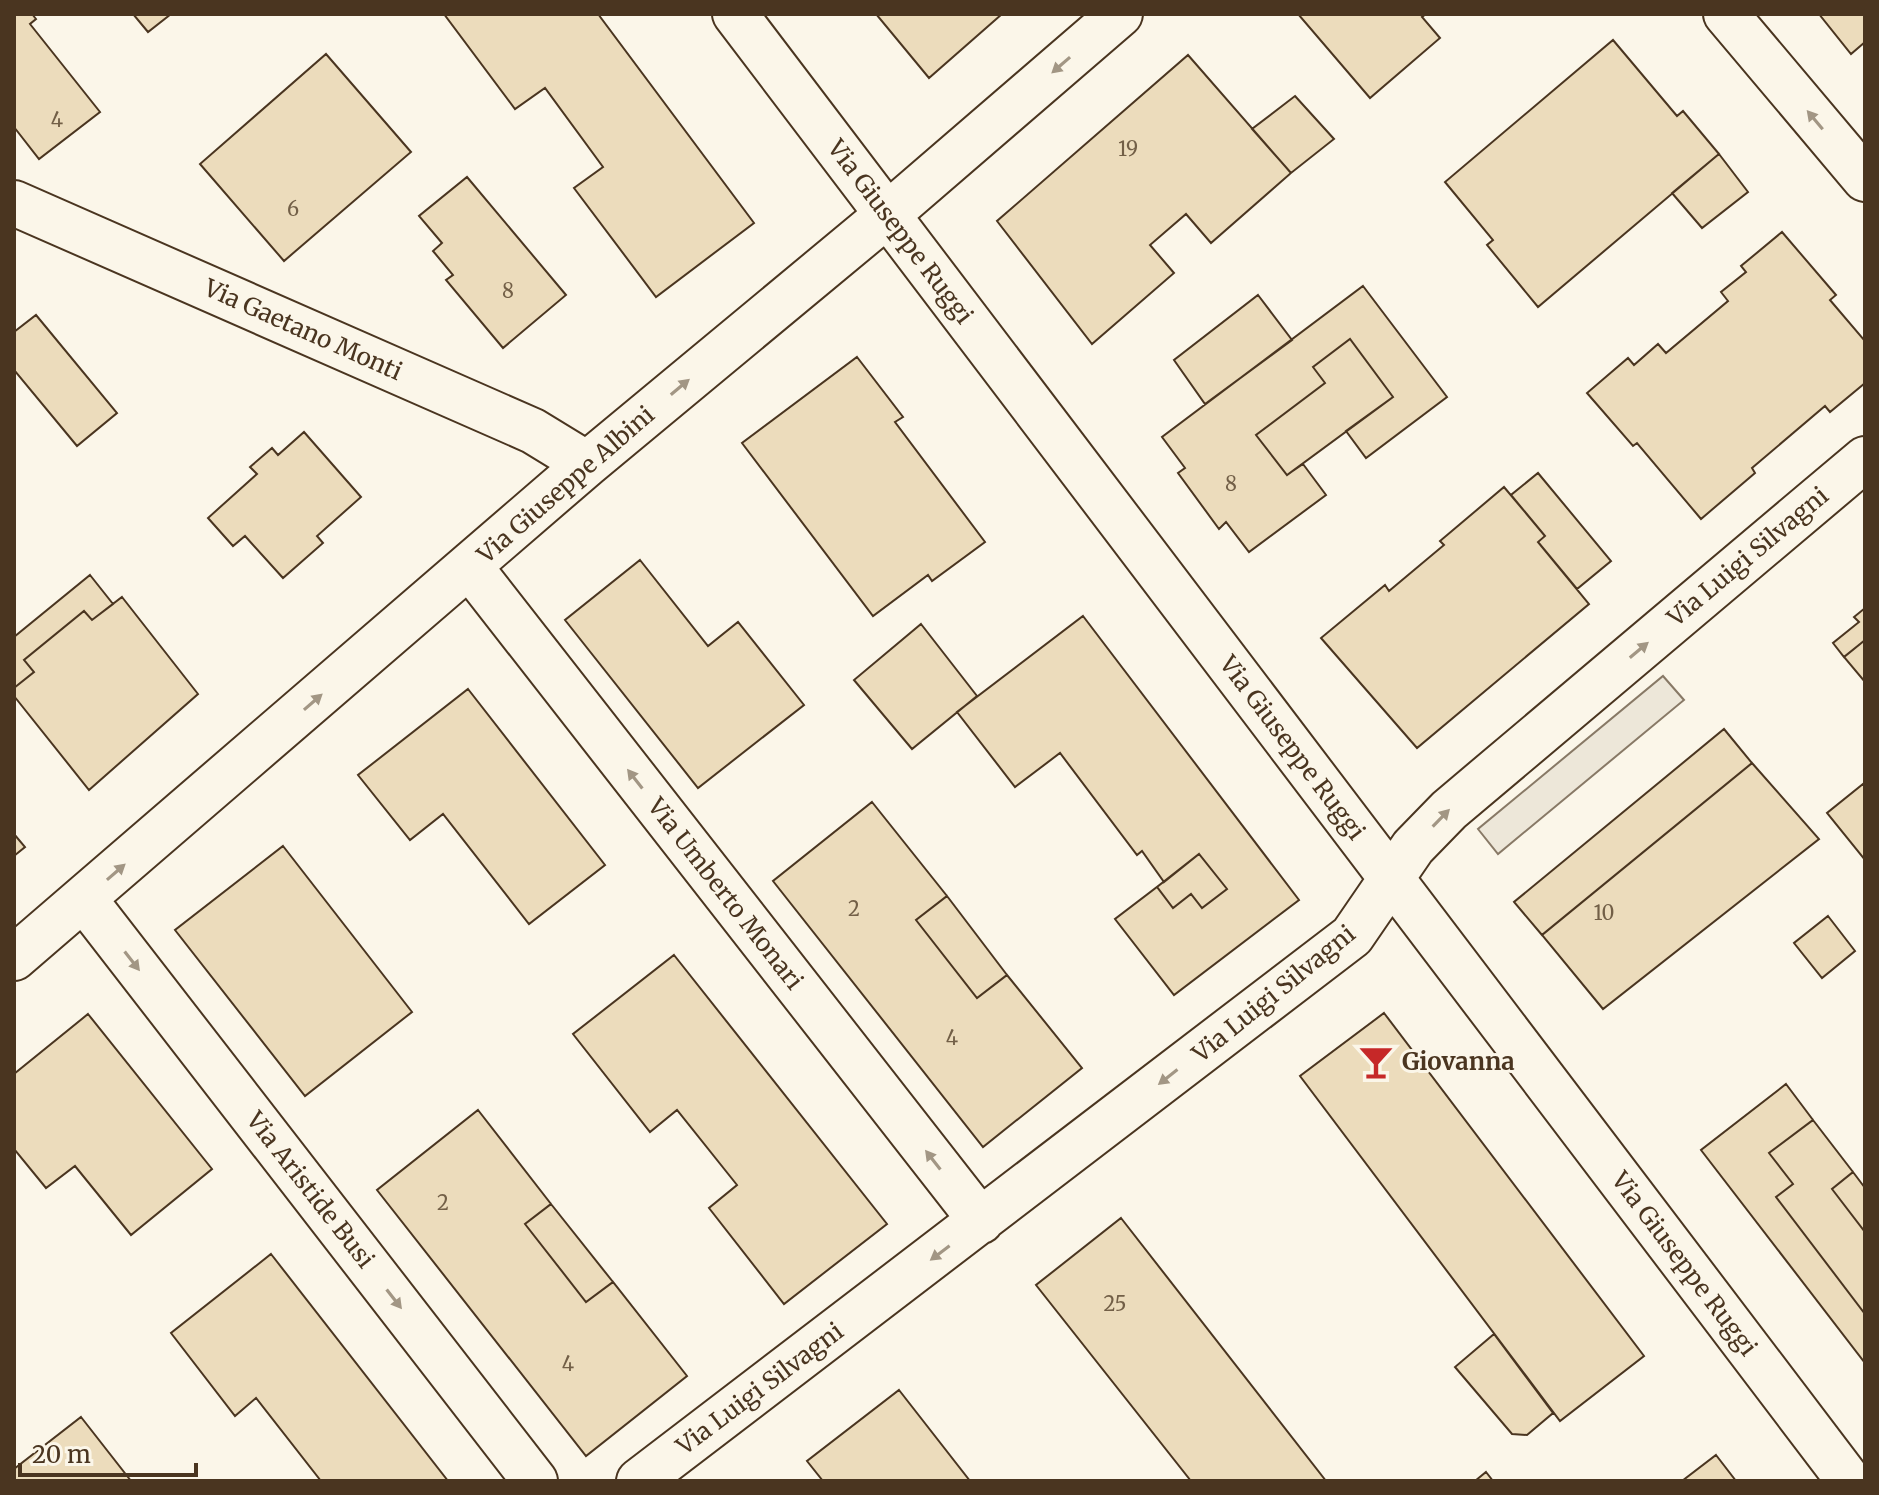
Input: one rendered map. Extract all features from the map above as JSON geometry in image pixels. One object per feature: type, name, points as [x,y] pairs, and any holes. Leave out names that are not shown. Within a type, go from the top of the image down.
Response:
[{"type":"street","name":"Via Giuseppe Ruggi","points":[[735,14],[1849,1481]]},
{"type":"street","name":"Via Giuseppe Albini","points":[[14,958],[587,464],[887,215],[1120,14]]},
{"type":"street","points":[[1726,14],[1865,179]]},
{"type":"street","name":"Via Gaetano Monti","points":[[19,213],[533,431],[587,464]]},
{"type":"street","name":"Via Luigi Silvagni","points":[[639,1481],[1352,936],[1413,847],[1449,810],[1865,459]]},
{"type":"street","name":"Via Umberto Monari","points":[[470,567],[981,1221]]},
{"type":"street","name":"Via Aristide Busi","points":[[84,899],[535,1481]]},
{"type":"shaded area","points":[[1663,676],[1684,700],[1498,854],[1478,829]]},
{"type":"building","points":[[14,14],[32,14],[36,19],[30,24],[100,112],[39,159],[14,127]]},
{"type":"building","points":[[133,14],[171,14],[148,32]]},
{"type":"building","points":[[444,14],[598,14],[754,223],[656,297],[574,188],[603,167],[545,88],[515,109]]},
{"type":"building","points":[[876,14],[1002,14],[929,78]]},
{"type":"building","points":[[1298,14],[1426,14],[1422,17],[1440,38],[1370,98]]},
{"type":"building","points":[[1819,14],[1865,14],[1865,42],[1851,54]]},
{"type":"building","points":[[1613,40],[1677,116],[1683,111],[1719,154],[1538,307],[1487,245],[1493,240],[1445,182]]},
{"type":"building","points":[[326,54],[411,152],[284,261],[200,164]]},
{"type":"building","points":[[1188,55],[1291,173],[1211,243],[1186,214],[1150,245],[1174,273],[1092,344],[997,221]]},
{"type":"building","points":[[1295,96],[1334,139],[1291,173],[1252,129]]},
{"type":"building","points":[[1719,154],[1748,192],[1702,228],[1672,193]]},
{"type":"building","points":[[467,177],[566,295],[503,348],[446,280],[453,275],[433,251],[442,243],[419,216]]},
{"type":"building","points":[[1782,232],[1836,295],[1830,300],[1865,341],[1865,383],[1830,412],[1825,406],[1752,468],[1755,473],[1701,519],[1637,443],[1633,446],[1587,393],[1628,358],[1634,365],[1658,344],[1666,353],[1728,301],[1721,292],[1746,272],[1741,266]]},
{"type":"building","points":[[1363,286],[1447,397],[1366,458],[1346,431],[1393,397],[1350,339],[1313,367],[1325,383],[1256,435],[1287,475],[1303,464],[1326,495],[1249,552],[1226,522],[1219,529],[1178,473],[1185,468],[1162,437]]},
{"type":"building","points":[[1258,295],[1292,340],[1205,404],[1174,360]]},
{"type":"building","points":[[36,315],[117,413],[77,446],[14,370],[14,332]]},
{"type":"building","points":[[1350,339],[1393,397],[1287,475],[1256,435],[1325,383],[1313,367]]},
{"type":"building","points":[[857,357],[903,417],[895,422],[985,542],[932,581],[928,575],[873,616],[742,443]]},
{"type":"building","points":[[304,432],[361,497],[317,536],[323,543],[283,578],[245,536],[233,546],[208,518],[257,474],[250,467],[272,448],[278,455]]},
{"type":"building","points":[[1538,473],[1611,561],[1577,589],[1538,542],[1545,536],[1511,495]]},
{"type":"building","points":[[1504,487],[1545,536],[1538,542],[1589,604],[1417,748],[1321,638],[1385,585],[1389,591],[1444,545],[1440,541]]},
{"type":"building","points":[[640,560],[708,646],[738,622],[804,705],[698,788],[565,620]]},
{"type":"building","points":[[90,575],[113,604],[92,620],[84,611],[24,660],[34,672],[14,688],[14,637]]},
{"type":"building","points":[[122,597],[198,694],[89,790],[14,696],[14,688],[34,672],[24,660],[84,611],[92,620]]},
{"type":"building","points":[[1865,608],[1865,640],[1844,657],[1833,643],[1859,622],[1854,617]]},
{"type":"building","points":[[1083,616],[1299,900],[1174,995],[1115,919],[1157,887],[1173,908],[1191,894],[1202,908],[1227,889],[1199,854],[1164,882],[1142,851],[1137,855],[1060,753],[1015,787],[957,712]]},
{"type":"building","points":[[921,624],[977,696],[912,749],[854,680]]},
{"type":"building","points":[[1865,640],[1865,682],[1844,657]]},
{"type":"building","points":[[468,689],[605,865],[529,924],[443,814],[410,840],[358,775]]},
{"type":"building","points":[[1724,729],[1752,763],[1542,935],[1514,902]]},
{"type":"building","points":[[1752,763],[1819,839],[1603,1009],[1542,935]]},
{"type":"building","points":[[1863,784],[1865,787],[1865,860],[1827,813]]},
{"type":"building","points":[[872,802],[947,896],[916,920],[977,998],[1007,975],[1082,1068],[983,1147],[773,881]]},
{"type":"building","points":[[14,834],[25,847],[14,856]]},
{"type":"building","points":[[283,846],[412,1012],[305,1096],[175,930]]},
{"type":"building","points":[[1199,854],[1227,889],[1202,908],[1191,894],[1173,908],[1157,887]]},
{"type":"building","points":[[947,896],[1007,975],[977,998],[916,920]]},
{"type":"building","points":[[1828,916],[1855,951],[1822,978],[1794,943]]},
{"type":"building","points":[[674,955],[887,1224],[784,1304],[709,1208],[737,1185],[677,1110],[650,1132],[573,1034]]},
{"type":"building","points":[[1384,1013],[1644,1356],[1560,1421],[1300,1076]]},
{"type":"building","points":[[88,1014],[212,1169],[131,1235],[75,1166],[46,1188],[14,1149],[14,1074]]},
{"type":"building","points":[[1786,1084],[1813,1120],[1769,1153],[1793,1184],[1776,1197],[1865,1314],[1865,1363],[1701,1150]]},
{"type":"building","points":[[478,1110],[551,1204],[525,1224],[586,1302],[613,1282],[687,1376],[586,1456],[377,1190]]},
{"type":"building","points":[[1813,1120],[1853,1172],[1832,1189],[1865,1232],[1865,1314],[1776,1197],[1793,1184],[1769,1153]]},
{"type":"building","points":[[1853,1172],[1865,1188],[1865,1232],[1832,1189]]},
{"type":"building","points":[[551,1204],[613,1282],[586,1302],[525,1224]]},
{"type":"building","points":[[1121,1218],[1326,1481],[1191,1481],[1036,1285]]},
{"type":"building","points":[[271,1254],[448,1481],[321,1481],[256,1398],[235,1416],[171,1333]]},
{"type":"building","points":[[1494,1334],[1553,1413],[1527,1435],[1512,1434],[1455,1367]]},
{"type":"building","points":[[899,1390],[970,1481],[823,1481],[807,1461]]},
{"type":"building","points":[[81,1417],[131,1481],[14,1481],[14,1469]]},
{"type":"building","points":[[1716,1455],[1736,1481],[1682,1481]]},
{"type":"building","points":[[1486,1472],[1493,1481],[1475,1481]]},
{"type":"place","name":"Giovanna","points":[[1376,1062]]}]
